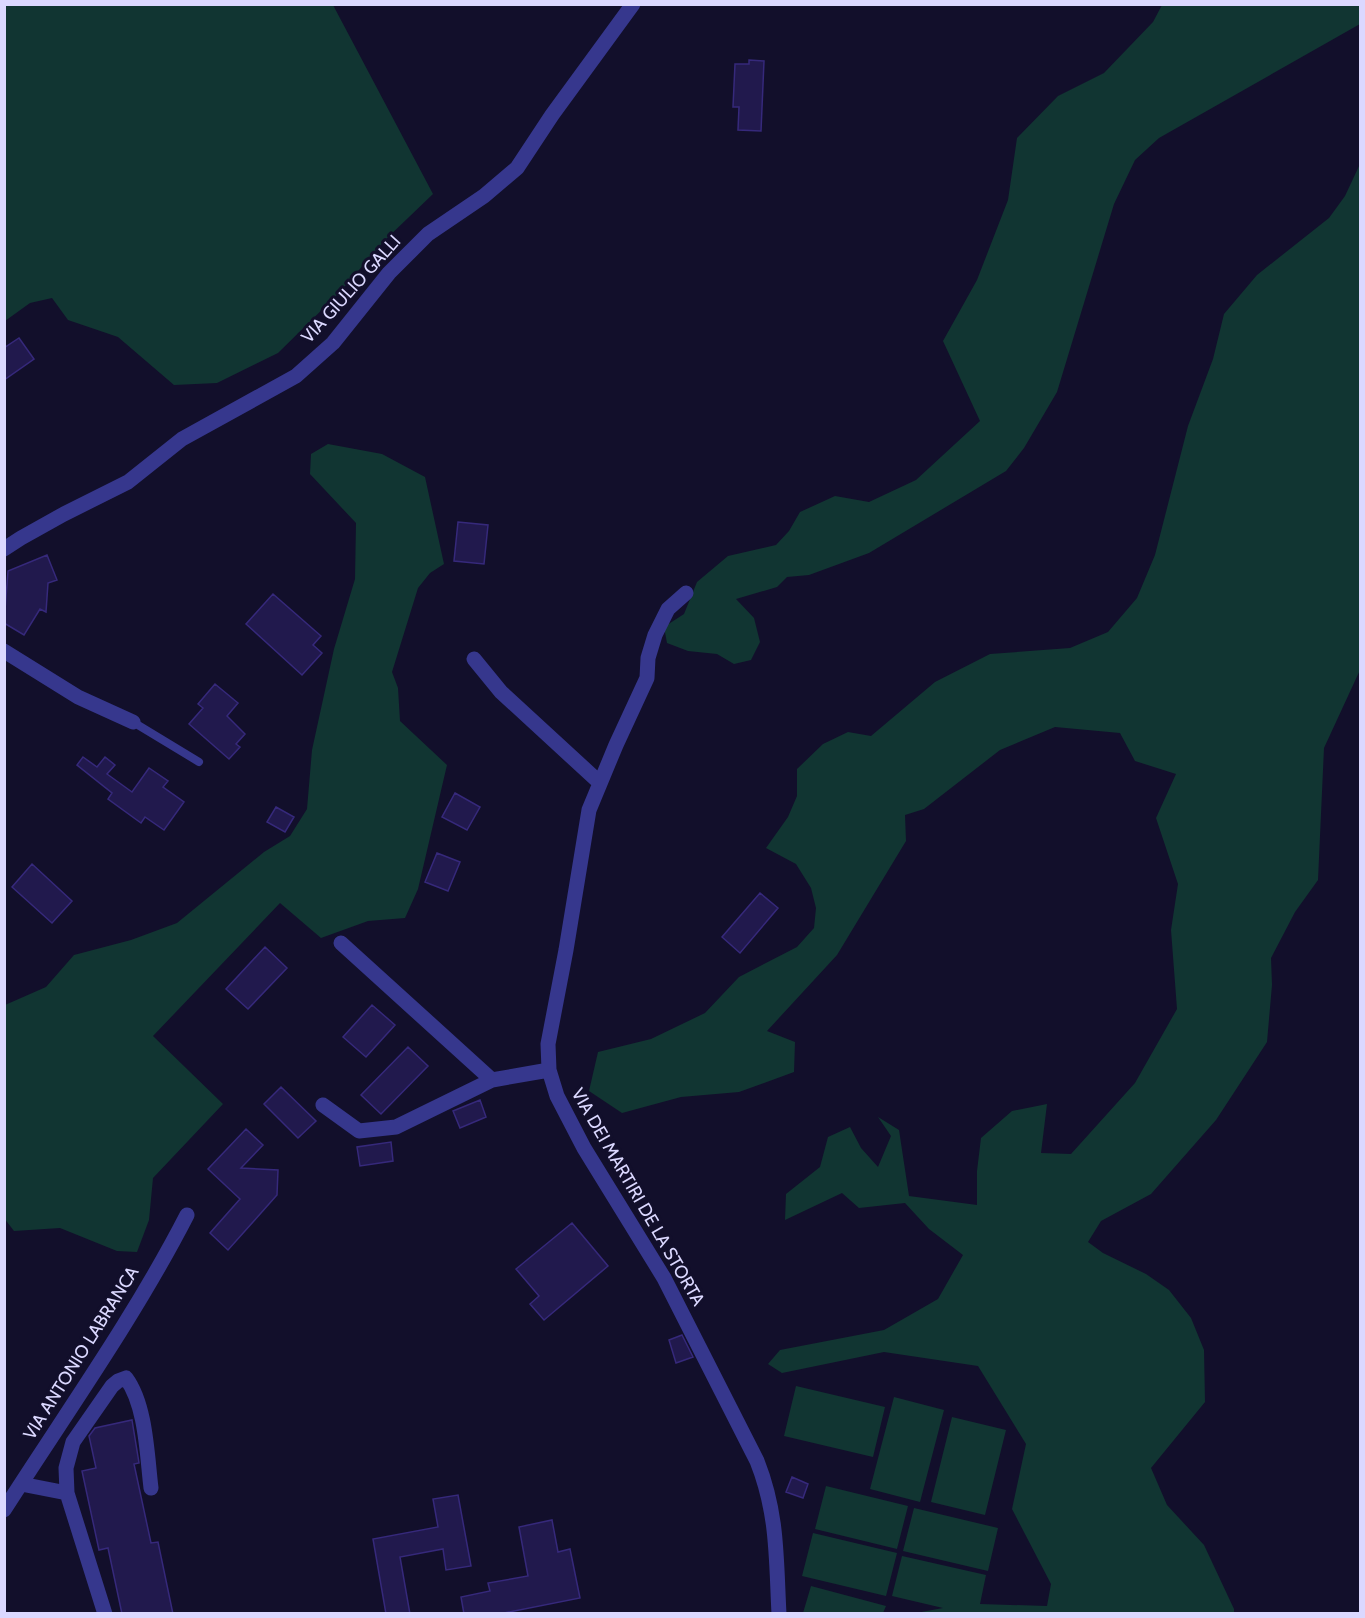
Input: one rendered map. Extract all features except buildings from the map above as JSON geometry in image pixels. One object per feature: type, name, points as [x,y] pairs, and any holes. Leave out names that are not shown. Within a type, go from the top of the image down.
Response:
[{"type":"street","name":"VIA GIULIO GALLI","points":[[4,549],[64,514],[128,482],[182,440],[296,376],[333,343],[389,273],[428,234],[484,196],[517,168],[552,115],[633,4]]},
{"type":"street","name":"VIA DEI MARTIRI DE LA STORTA","points":[[686,593],[668,609],[655,635],[648,658],[647,678],[589,810],[548,1044],[549,1070],[557,1096],[584,1148],[664,1278],[757,1461],[770,1501],[776,1538],[779,1614]]},
{"type":"street","points":[[4,651],[78,697],[133,722]]},
{"type":"street","points":[[474,659],[501,692],[600,783]]},
{"type":"street","points":[[341,943],[492,1080]]},
{"type":"street","points":[[323,1105],[358,1131],[396,1127],[492,1080],[549,1070]]},
{"type":"street","name":"VIA ANTONIO LABRANCA","points":[[4,1510],[107,1352],[187,1215]]},
{"type":"street","points":[[105,1614],[67,1493],[66,1468],[73,1442],[112,1386],[126,1378],[132,1386],[141,1411],[151,1488]]},
{"type":"street","points":[[21,1484],[67,1493]]},
{"type":"lane","points":[[133,722],[200,762]]},
{"type":"green space","points":[[5,4],[333,5],[433,194],[384,241],[340,292],[278,353],[217,383],[174,385],[118,337],[68,320],[52,298],[30,303],[5,321]]},
{"type":"green space","points":[[1162,5],[1360,5],[1360,24],[1159,138],[1135,160],[1114,204],[1057,392],[1024,448],[1006,471],[869,553],[809,575],[787,577],[777,587],[736,599],[754,618],[760,642],[751,660],[734,664],[717,654],[688,651],[667,643],[664,627],[684,614],[697,582],[728,556],[776,545],[789,531],[800,512],[835,496],[869,502],[916,480],[980,421],[943,341],[977,280],[1008,200],[1017,138],[1058,96],[1104,73],[1153,22]]},
{"type":"green space","points":[[1360,164],[1360,670],[1324,748],[1318,880],[1295,912],[1271,958],[1272,985],[1267,1042],[1216,1120],[1151,1194],[1101,1221],[1088,1242],[1103,1253],[1146,1274],[1169,1290],[1191,1318],[1204,1350],[1205,1402],[1151,1468],[1167,1505],[1204,1545],[1234,1613],[916,1613],[943,1608],[892,1596],[902,1556],[986,1575],[980,1604],[1047,1606],[1051,1584],[1012,1509],[1026,1444],[978,1366],[884,1352],[782,1373],[768,1364],[780,1350],[884,1330],[938,1299],[963,1255],[929,1229],[905,1203],[859,1208],[842,1193],[785,1220],[786,1194],[820,1167],[828,1137],[850,1127],[861,1148],[878,1167],[891,1136],[878,1117],[899,1130],[909,1196],[977,1205],[977,1171],[981,1138],[1012,1111],[1047,1104],[1041,1153],[1071,1154],[1135,1083],[1177,1009],[1171,930],[1178,884],[1156,818],[1176,774],[1135,761],[1120,733],[1055,727],[1000,750],[924,809],[905,815],[906,841],[837,955],[767,1031],[795,1042],[794,1072],[739,1092],[681,1097],[622,1113],[589,1091],[598,1052],[651,1039],[705,1013],[739,977],[797,947],[814,928],[816,908],[811,888],[796,864],[766,848],[788,817],[797,796],[797,769],[823,744],[848,732],[871,736],[935,682],[990,654],[1070,648],[1108,632],[1137,598],[1155,555],[1188,426],[1213,359],[1224,314],[1257,275],[1329,218],[1345,196]]},
{"type":"green space","points":[[328,444],[382,454],[425,477],[444,564],[430,573],[418,588],[392,672],[398,688],[400,721],[447,765],[418,889],[405,918],[368,921],[321,938],[280,903],[153,1036],[223,1104],[153,1178],[149,1220],[137,1252],[117,1251],[60,1228],[14,1231],[4,1218],[5,1005],[46,987],[74,955],[131,940],[177,923],[264,852],[290,836],[307,809],[312,750],[334,649],[355,579],[356,523],[310,474],[311,454]]},
{"type":"green space","points":[[796,1386],[885,1407],[873,1457],[784,1436]]},
{"type":"green space","points":[[894,1397],[944,1410],[920,1502],[870,1489]]},
{"type":"green space","points":[[952,1417],[1006,1430],[985,1515],[931,1502]]},
{"type":"green space","points":[[826,1486],[908,1506],[897,1549],[815,1529]]},
{"type":"green space","points":[[914,1508],[998,1528],[988,1571],[903,1551]]},
{"type":"green space","points":[[813,1533],[897,1553],[886,1596],[802,1576]]},
{"type":"green space","points":[[811,1586],[886,1606],[883,1613],[803,1613]]}]
